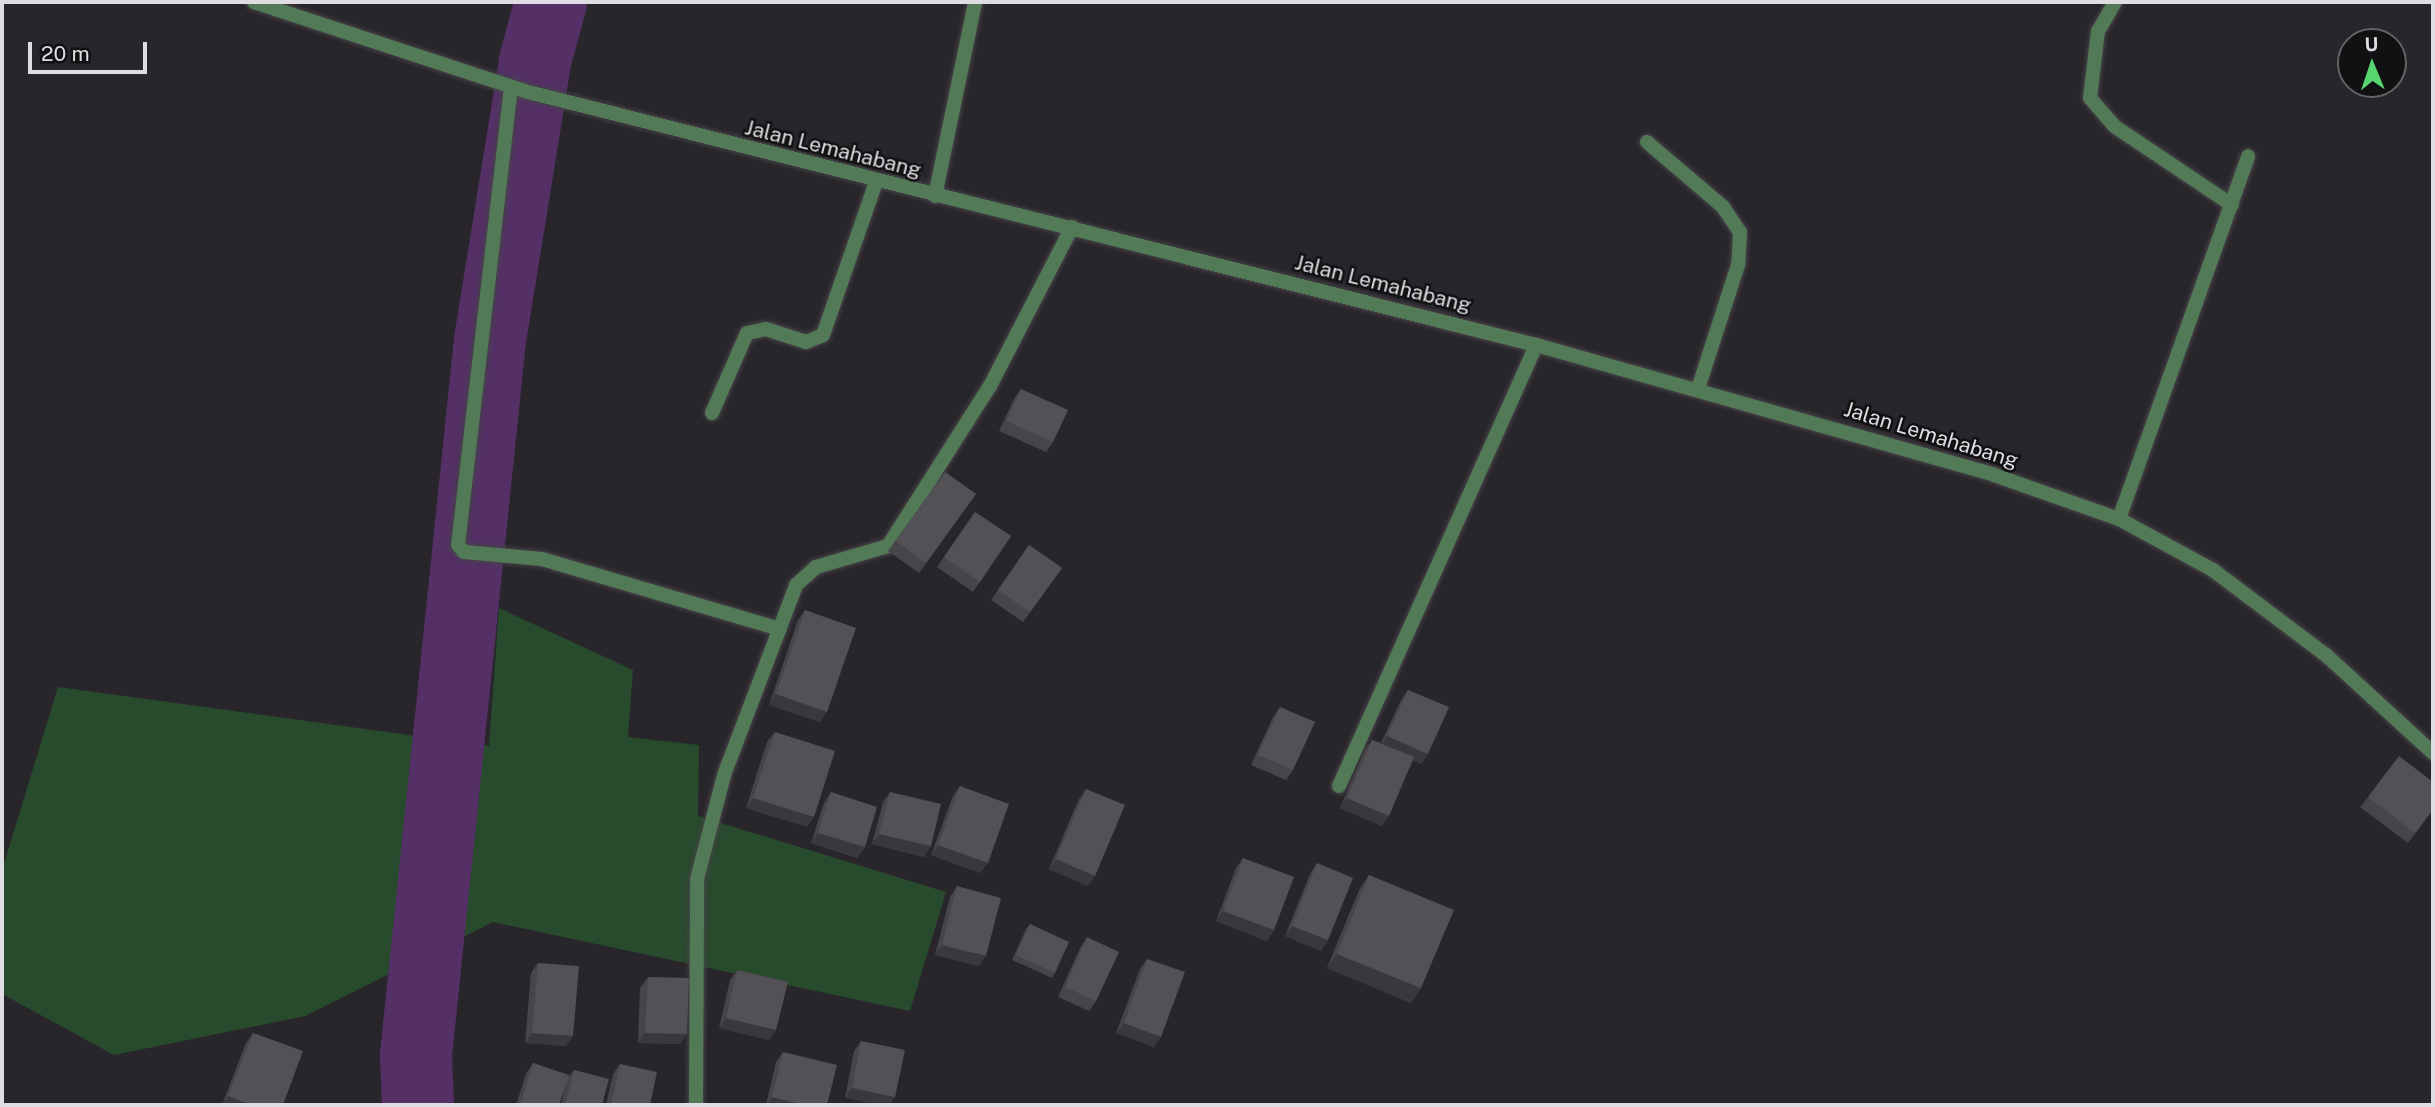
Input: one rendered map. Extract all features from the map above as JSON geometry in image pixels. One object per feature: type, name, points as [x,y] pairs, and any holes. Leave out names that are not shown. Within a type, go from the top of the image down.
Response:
[{"type":"street","name":"Jalan Lemahabang","points":[[254,2],[528,92],[876,182],[1072,227],[1536,345],[1849,430],[2119,519],[2201,563],[2279,618],[2433,753]]},
{"type":"street","points":[[935,196],[975,2]]},
{"type":"street","points":[[2115,2],[2094,49],[2090,98],[2114,126],[2232,205]]},
{"type":"street","points":[[511,87],[457,536],[464,552],[533,557],[780,629]]},
{"type":"street","points":[[1647,142],[1723,207],[1740,232],[1738,265],[1698,389]]},
{"type":"street","points":[[2119,519],[2248,156]]},
{"type":"street","points":[[712,413],[747,333],[766,328],[806,342],[823,335],[876,182]]},
{"type":"street","points":[[696,1105],[697,879],[724,775],[780,629],[805,575],[891,543],[990,386],[1072,227]]},
{"type":"street","points":[[1339,786],[1536,345]]},
{"type":"green space","points":[[499,608],[633,670],[628,737],[699,745],[698,816],[946,892],[910,1011],[493,922],[305,1016],[114,1055],[2,994],[2,870],[58,687],[489,746]]},
{"type":"building","points":[[1021,389],[1068,410],[1053,442],[1006,421]]},
{"type":"building","points":[[945,472],[976,494],[926,563],[896,541]]},
{"type":"building","points":[[975,512],[1011,536],[980,582],[944,557]]},
{"type":"building","points":[[1029,545],[1062,568],[1030,612],[998,590]]},
{"type":"building","points":[[805,610],[856,628],[827,712],[776,694]]},
{"type":"building","points":[[1408,690],[1449,707],[1428,754],[1387,736]]},
{"type":"building","points":[[1280,707],[1315,722],[1293,770],[1258,755]]},
{"type":"building","points":[[775,732],[835,751],[814,817],[753,798]]},
{"type":"building","points":[[1372,740],[1414,757],[1389,816],[1347,798]]},
{"type":"building","points":[[2399,756],[2433,782],[2433,809],[2415,833],[2368,797]]},
{"type":"building","points":[[960,786],[1009,804],[988,863],[938,845]]},
{"type":"building","points":[[1086,789],[1125,805],[1095,876],[1056,859]]},
{"type":"building","points":[[831,792],[877,807],[865,847],[818,833]]},
{"type":"building","points":[[890,792],[941,804],[931,846],[879,834]]},
{"type":"building","points":[[1243,858],[1294,877],[1274,930],[1223,911]]},
{"type":"building","points":[[1317,863],[1353,878],[1328,940],[1292,926]]},
{"type":"building","points":[[1369,875],[1454,910],[1421,988],[1337,954]]},
{"type":"building","points":[[957,886],[1001,898],[986,956],[942,945]]},
{"type":"building","points":[[1030,924],[1069,942],[1055,973],[1016,955]]},
{"type":"building","points":[[1087,937],[1119,952],[1096,1001],[1065,987]]},
{"type":"building","points":[[1147,959],[1185,972],[1161,1037],[1124,1023]]},
{"type":"building","points":[[538,963],[579,966],[573,1036],[532,1033]]},
{"type":"building","points":[[737,970],[788,982],[776,1030],[726,1018]]},
{"type":"building","points":[[648,977],[689,978],[687,1034],[645,1033]]},
{"type":"building","points":[[253,1033],[303,1051],[283,1105],[251,1105],[228,1096]]},
{"type":"building","points":[[861,1041],[905,1050],[895,1097],[852,1088]]},
{"type":"building","points":[[783,1052],[837,1065],[827,1105],[805,1105],[772,1097]]},
{"type":"building","points":[[533,1063],[569,1075],[559,1105],[520,1105]]},
{"type":"building","points":[[620,1064],[657,1072],[650,1105],[611,1105]]},
{"type":"building","points":[[574,1070],[609,1079],[602,1105],[565,1105]]},
{"type":"waterway","points":[[418,1105],[416,1055],[490,340],[535,61],[551,2]]}]
